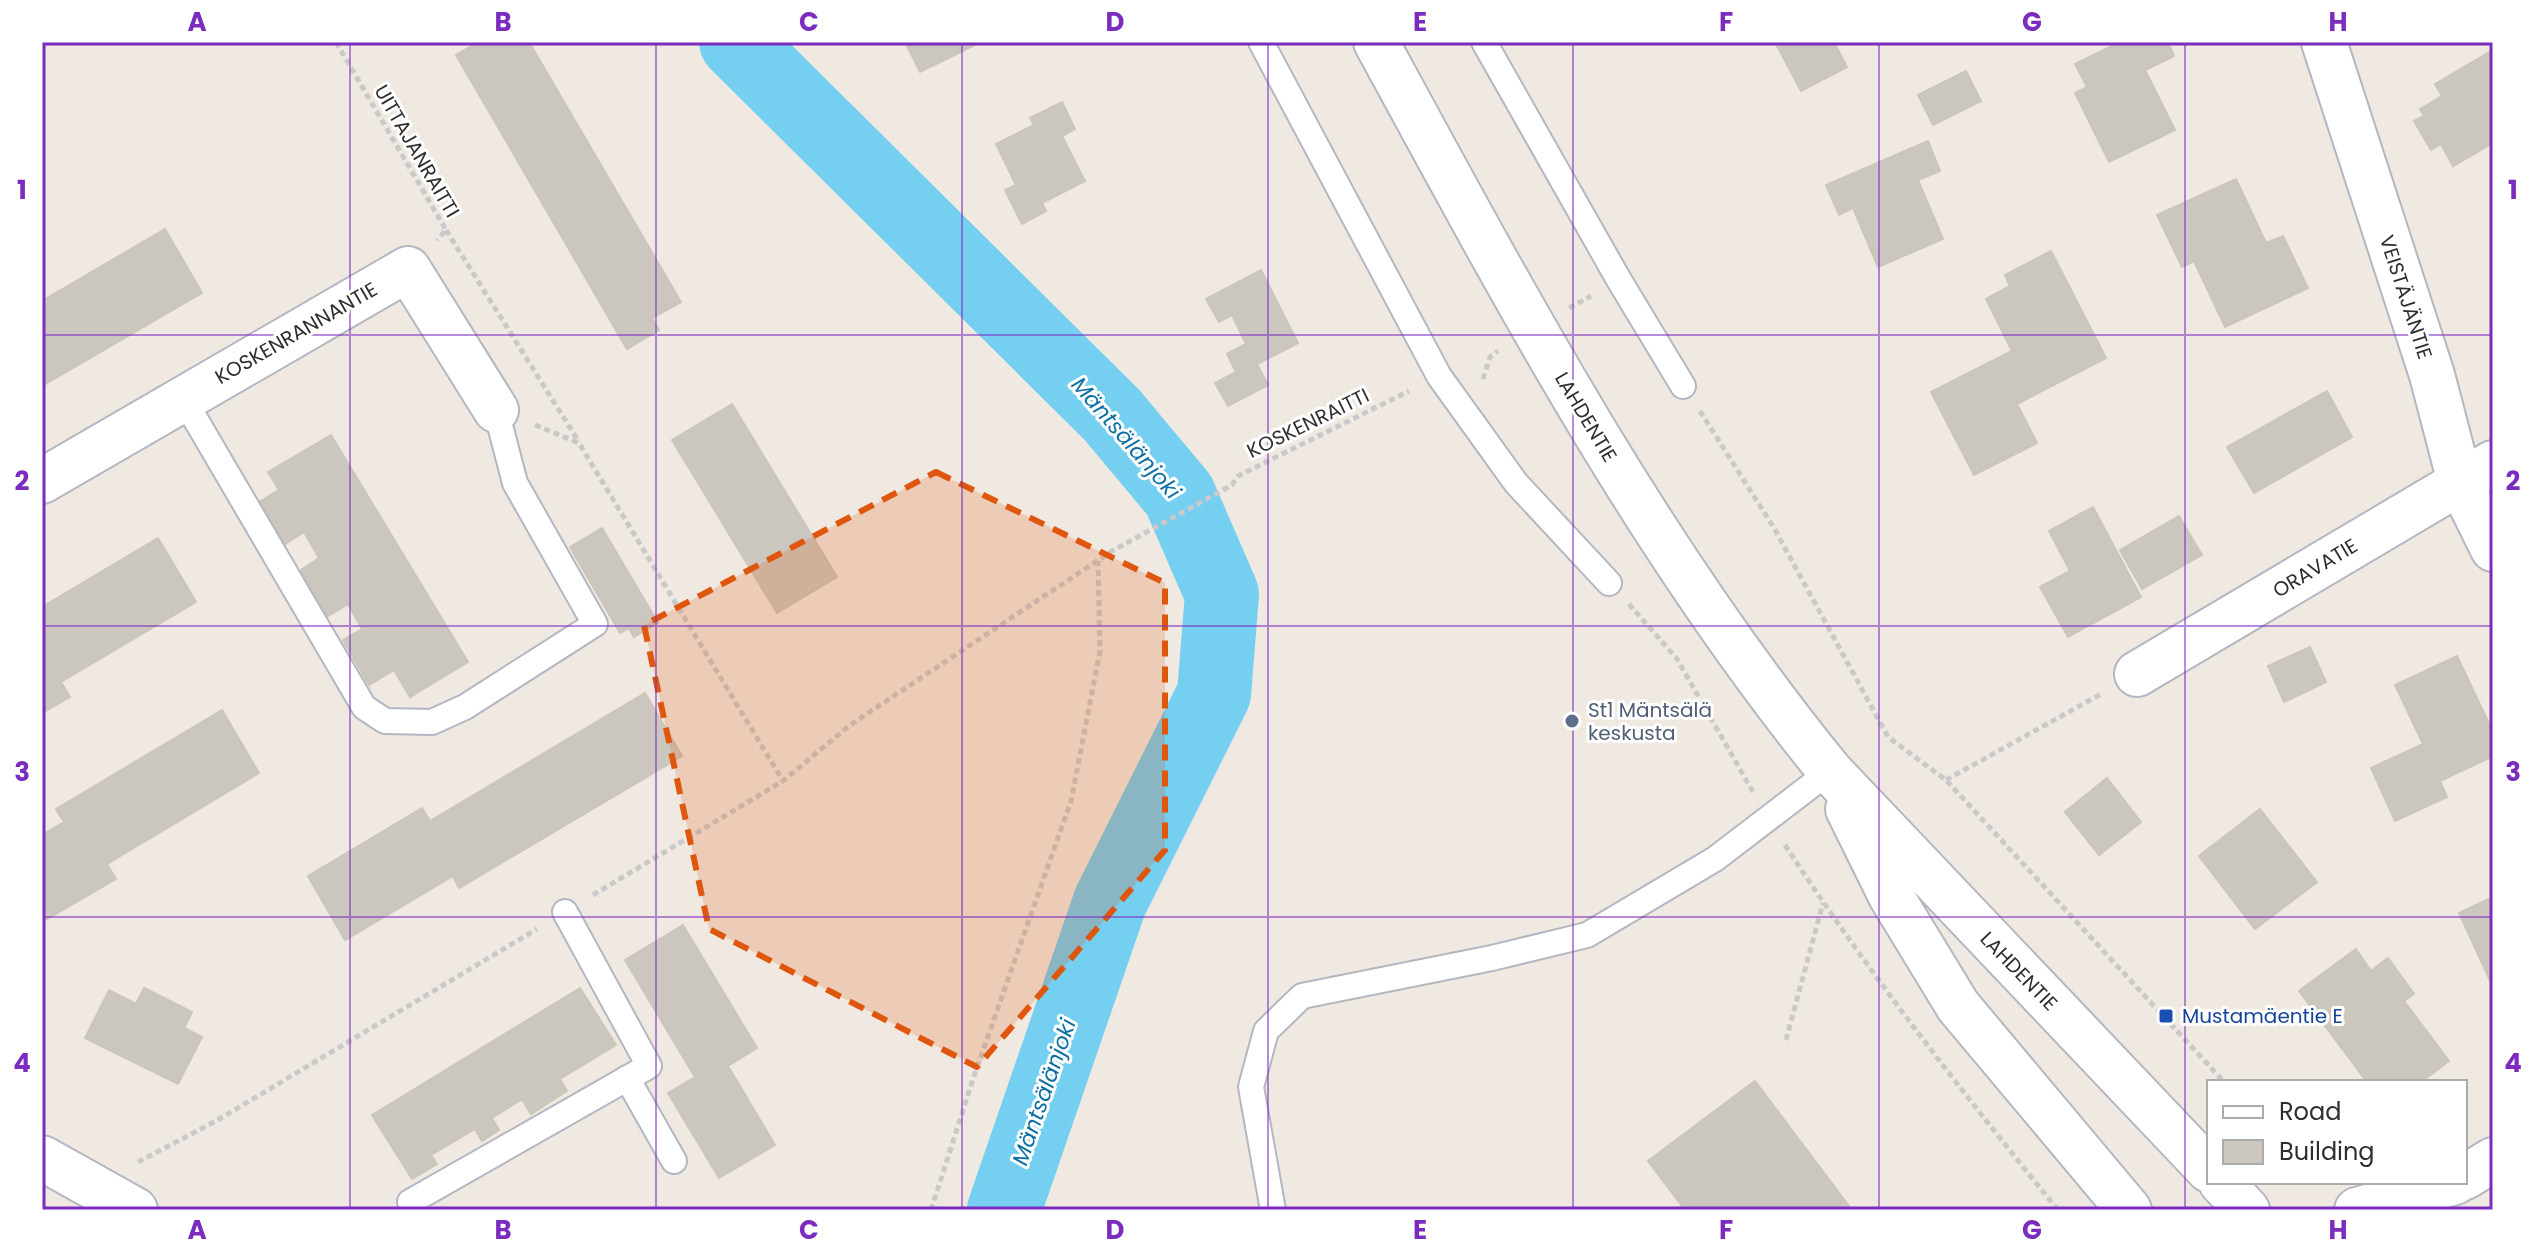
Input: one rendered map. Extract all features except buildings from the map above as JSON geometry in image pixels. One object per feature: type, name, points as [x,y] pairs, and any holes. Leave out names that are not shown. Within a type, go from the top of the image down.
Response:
[{"type":"main road","name":"LAHDENTIE","points":[[1376,42],[1532,329],[1658,535],[1782,712],[1830,771],[2207,1168]]},
{"type":"main road","name":"VEISTÄJÄNTIE","points":[[2324,42],[2432,375],[2476,472],[2493,549]]},
{"type":"main road","name":"KOSKENRANNANTIE","points":[[42,481],[408,269]]},
{"type":"main road","points":[[408,269],[496,410]]},
{"type":"main road","name":"ORAVATIE","points":[[2137,674],[2476,472]]},
{"type":"main road","name":"LAHDENTIE","points":[[1830,771],[1891,896],[1958,1006],[2129,1210]]},
{"type":"main road","points":[[42,1158],[135,1210]]},
{"type":"main road","points":[[2467,1176],[2493,1160]]},
{"type":"main road","points":[[2223,1184],[2247,1210]]},
{"type":"main road","points":[[2357,1210],[2448,1184]]},
{"type":"main road","points":[[2430,1210],[2453,1184]]},
{"type":"lane","points":[[1261,42],[1439,376],[1516,483],[1609,583]]},
{"type":"lane","points":[[1484,42],[1683,386]]},
{"type":"lane","points":[[183,398],[364,707],[385,721],[411,723],[432,722],[465,707],[595,624],[515,483],[496,410]]},
{"type":"lane","points":[[1273,1210],[1251,1087],[1266,1031],[1302,996],[1492,958],[1587,935],[1715,859],[1830,771]]},
{"type":"lane","points":[[410,1202],[649,1066],[565,912]]},
{"type":"lane","points":[[627,1078],[674,1161]]},
{"type":"path","name":"UITTAJANRAITTI","points":[[336,42],[446,230],[408,269]]},
{"type":"path","points":[[446,230],[783,781]]},
{"type":"path","name":"KOSKENRAITTI","points":[[1112,551],[1232,485],[1238,476],[1439,376]]},
{"type":"path","points":[[1683,386],[1774,528],[1888,737],[1946,780],[2222,1080]]},
{"type":"path","points":[[496,410],[579,443]]},
{"type":"path","points":[[931,1210],[974,1076],[1071,801],[1100,651],[1098,560]]},
{"type":"path","points":[[1609,583],[1677,659],[1769,819],[1823,902],[1971,1104],[2058,1210]]},
{"type":"path","points":[[1946,780],[2137,674]]},
{"type":"path","points":[[1786,1040],[1823,902]]},
{"type":"highlighted area","points":[[936,472],[1165,583],[1165,850],[977,1067],[709,929],[644,625]]},
{"type":"waterway","name":"Mäntsälänjoki","points":[[736,42],[1112,415],[1179,495],[1222,594],[1214,694],[1110,902],[1004,1210]]},
{"type":"place","name":"St1 Mäntsälä keskusta","points":[[1572,721]]},
{"type":"place","name":"Mustamäentie E","points":[[2166,1016]]}]
